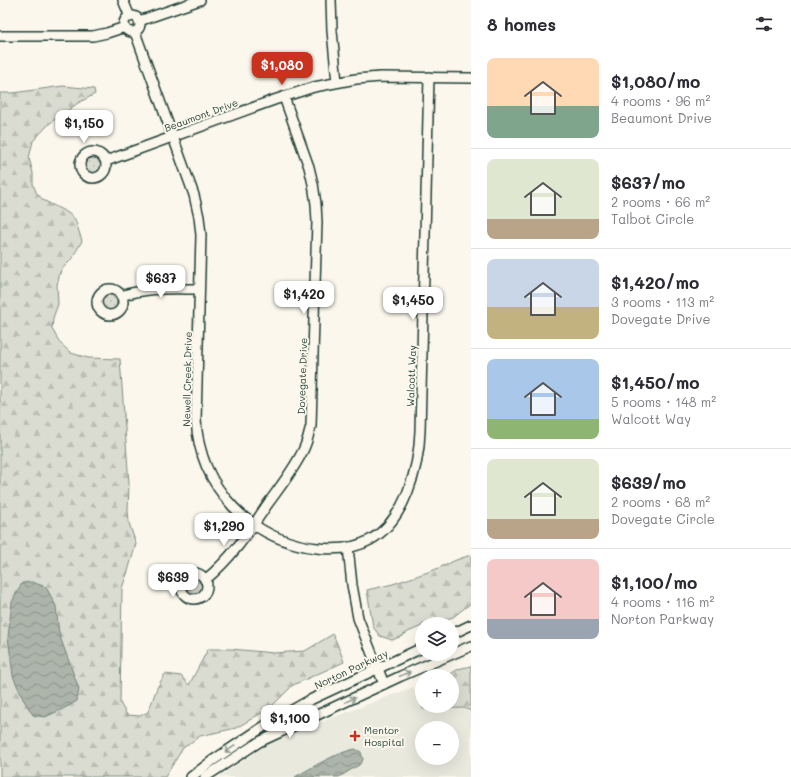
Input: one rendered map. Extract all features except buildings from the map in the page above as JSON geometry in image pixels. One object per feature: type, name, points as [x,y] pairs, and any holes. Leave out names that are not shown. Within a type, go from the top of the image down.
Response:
[{"type":"street","points":[[123,0],[130,17]]},
{"type":"street","points":[[139,21],[200,0]]},
{"type":"street","points":[[331,0],[332,32],[337,82]]},
{"type":"street","points":[[130,17],[136,18],[139,21]]},
{"type":"street","points":[[125,27],[126,20],[130,17]]},
{"type":"street","points":[[125,27],[128,31],[135,32],[138,30],[139,21]]},
{"type":"street","points":[[0,36],[93,36],[125,27]]},
{"type":"street","name":"Newell Creek Drive","points":[[135,32],[194,196],[199,217],[201,235],[196,406],[197,432],[206,463],[219,490],[232,506],[253,525],[274,536],[310,547],[348,547]]},
{"type":"street","name":"Beaumont Drive","points":[[106,161],[314,87],[356,79],[381,77],[471,78]]},
{"type":"street","name":"Walcott Way","points":[[348,547],[360,545],[380,533],[399,511],[405,499],[420,446],[429,77]]},
{"type":"street","name":"Dovegate Drive","points":[[206,580],[230,557],[300,456],[306,442],[312,420],[316,204],[309,167],[284,97]]},
{"type":"street","points":[[121,296],[133,292],[153,289],[199,290]]},
{"type":"street","points":[[348,547],[352,585],[358,618],[384,684]]},
{"type":"street","points":[[459,631],[471,625]]},
{"type":"street","points":[[205,777],[259,742],[384,684],[471,646]]},
{"type":"street","name":"Norton Parkway","points":[[191,777],[266,725],[310,700],[415,651]]},
{"type":"shaded area","name":"Mentor Hospital","points":[[413,687],[415,691],[415,713],[459,713],[459,708],[465,708],[471,711],[471,777],[219,777],[269,743]]},
{"type":"green space","points":[[63,86],[94,89],[95,94],[78,103],[50,123],[33,141],[29,158],[33,173],[33,184],[36,192],[43,200],[68,213],[75,219],[82,241],[71,260],[61,270],[57,285],[58,304],[53,318],[52,329],[60,343],[71,353],[88,358],[120,359],[129,484],[129,523],[136,544],[122,588],[120,703],[127,715],[140,716],[148,712],[157,688],[165,674],[181,676],[189,685],[208,649],[231,649],[274,653],[305,651],[333,634],[344,662],[293,685],[270,708],[236,728],[200,736],[183,748],[165,777],[0,777],[0,93],[13,93]]},
{"type":"green space","points":[[90,158],[96,158],[101,163],[99,172],[96,174],[90,174],[85,169],[85,163]]},
{"type":"green space","points":[[106,295],[112,295],[117,300],[115,309],[112,311],[106,311],[101,306],[101,300]]},
{"type":"green space","points":[[471,555],[471,603],[453,617],[415,617],[415,629],[392,640],[380,636],[373,627],[367,590],[393,584],[434,570]]},
{"type":"green space","points":[[191,578],[197,578],[202,583],[200,592],[197,594],[191,594],[186,589],[186,583]]},
{"type":"green space","points":[[471,666],[471,711],[465,708],[459,708],[458,669]]},
{"type":"water","points":[[32,582],[46,587],[56,606],[59,634],[79,689],[77,701],[45,717],[33,715],[23,699],[13,676],[8,637],[12,602],[22,583]]},
{"type":"water","points":[[355,749],[361,752],[363,760],[359,765],[339,777],[295,777],[332,757]]},
{"type":"place","name":"Mentor Hospital","points":[[355,736]]}]
